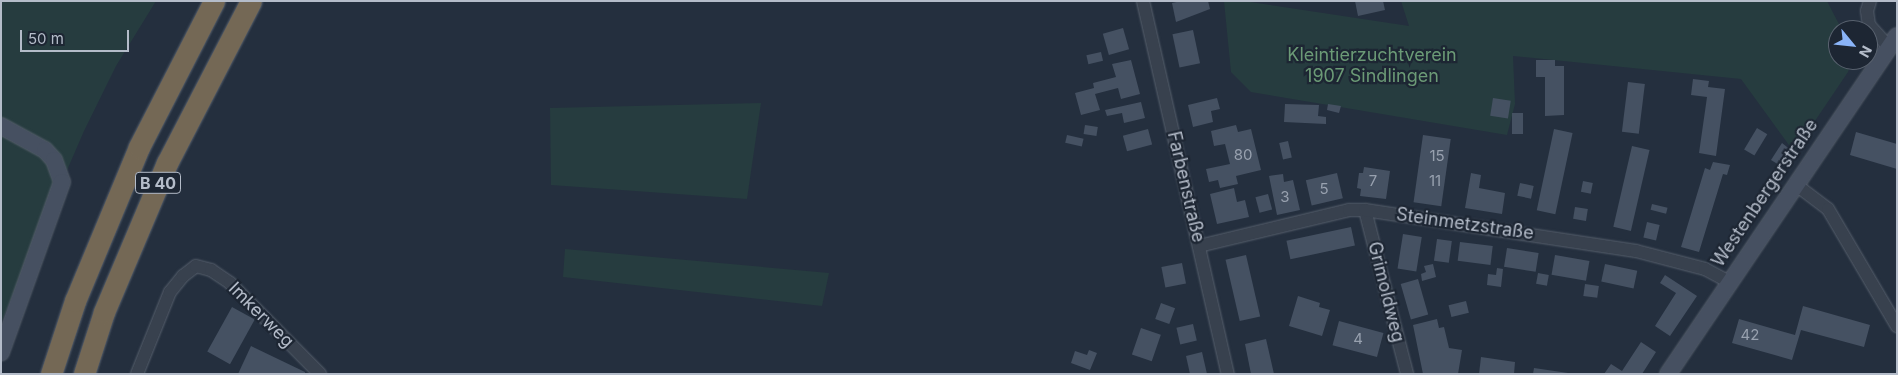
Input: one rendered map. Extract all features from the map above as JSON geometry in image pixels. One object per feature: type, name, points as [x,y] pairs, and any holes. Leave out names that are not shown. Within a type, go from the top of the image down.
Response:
[{"type":"highway","name":"B 40","points":[[52,374],[79,292],[139,147],[214,1]]},
{"type":"highway","name":"B 40","points":[[84,374],[132,241],[167,162],[252,1]]},
{"type":"street","name":"Farbenstraße","points":[[1143,1],[1228,374]]},
{"type":"street","points":[[1870,1],[1867,11],[1869,25],[1893,42]]},
{"type":"street","name":"Westenbergerstraße","points":[[1668,374],[1893,42]]},
{"type":"street","points":[[1,126],[45,150],[54,160],[62,182],[1,352]]},
{"type":"street","points":[[1795,184],[1828,209],[1897,326]]},
{"type":"street","name":"Steinmetzstraße","points":[[1199,246],[1349,210],[1366,210],[1636,252],[1705,269],[1729,282]]},
{"type":"street","name":"Grimoldweg","points":[[1366,210],[1407,374]]},
{"type":"street","name":"Imkerweg","points":[[137,374],[170,292],[183,276],[196,266],[211,270],[230,283],[320,374]]},
{"type":"green space","points":[[1,1],[156,1],[116,66],[84,131],[1,323]]},
{"type":"green space","name":"Kleintierzuchtverein 1907 Sindlingen","points":[[1224,1],[1244,1],[1409,26],[1401,1],[1827,1],[1837,20],[1828,20],[1828,70],[1849,70],[1794,152],[1741,79],[1513,56],[1515,104],[1507,135],[1251,92],[1231,72]]},
{"type":"green space","points":[[761,103],[747,199],[551,185],[550,108]]},
{"type":"green space","points":[[565,249],[829,273],[822,306],[563,277]]},
{"type":"building","points":[[1208,1],[1210,9],[1176,22],[1172,3]]},
{"type":"building","points":[[1355,1],[1383,1],[1385,10],[1358,16]]},
{"type":"building","points":[[1123,28],[1129,49],[1109,55],[1103,34]]},
{"type":"building","points":[[1193,30],[1200,63],[1180,68],[1172,34]]},
{"type":"building","points":[[1101,52],[1103,61],[1088,64],[1086,55]]},
{"type":"building","points":[[1131,60],[1140,94],[1121,99],[1118,88],[1095,94],[1100,110],[1081,115],[1075,93],[1094,88],[1093,83],[1116,77],[1112,64]]},
{"type":"building","points":[[1536,60],[1555,60],[1555,66],[1564,66],[1564,115],[1545,116],[1545,77],[1536,77]]},
{"type":"building","points":[[1693,79],[1709,81],[1708,87],[1725,89],[1716,156],[1699,153],[1707,97],[1691,95]]},
{"type":"building","points":[[1628,82],[1645,84],[1639,134],[1622,132]]},
{"type":"building","points":[[1217,98],[1220,109],[1211,111],[1213,122],[1193,127],[1188,105]]},
{"type":"building","points":[[1493,98],[1511,101],[1508,119],[1490,116]]},
{"type":"building","points":[[1141,102],[1145,118],[1124,123],[1122,113],[1107,116],[1105,110]]},
{"type":"building","points":[[1285,104],[1319,105],[1318,116],[1326,117],[1326,124],[1284,122]]},
{"type":"building","points":[[1328,104],[1341,106],[1339,113],[1327,110]]},
{"type":"building","points":[[1512,113],[1523,113],[1523,134],[1512,134]]},
{"type":"building","points":[[1085,125],[1098,127],[1096,136],[1084,134]]},
{"type":"building","points":[[1236,125],[1238,132],[1251,129],[1261,170],[1236,176],[1238,184],[1220,188],[1218,180],[1209,182],[1206,169],[1230,164],[1225,144],[1214,146],[1211,131]]},
{"type":"building","points":[[1757,128],[1767,134],[1754,156],[1744,149]]},
{"type":"building","points":[[1148,129],[1152,144],[1127,151],[1123,136]]},
{"type":"building","points":[[1554,129],[1573,133],[1555,214],[1537,210]]},
{"type":"building","points":[[1856,132],[1897,144],[1897,169],[1850,155]]},
{"type":"building","points":[[1067,135],[1084,139],[1082,147],[1065,143]]},
{"type":"building","points":[[1423,135],[1451,139],[1441,206],[1414,202]]},
{"type":"building","points":[[1288,141],[1292,158],[1283,160],[1279,143]]},
{"type":"building","points":[[1782,143],[1792,151],[1781,166],[1771,160]]},
{"type":"building","points":[[1632,146],[1650,150],[1631,231],[1613,227]]},
{"type":"building","points":[[1713,162],[1730,165],[1727,175],[1723,174],[1699,252],[1681,247],[1705,168],[1710,170]]},
{"type":"building","points":[[1364,167],[1390,171],[1386,199],[1360,196],[1361,189],[1357,188],[1359,173],[1363,173]]},
{"type":"building","points":[[1337,173],[1343,198],[1312,206],[1306,180]]},
{"type":"building","points":[[1471,173],[1481,175],[1479,188],[1505,193],[1502,214],[1465,208]]},
{"type":"building","points":[[1283,174],[1284,182],[1293,180],[1300,210],[1277,215],[1269,176]]},
{"type":"building","points":[[1583,181],[1593,183],[1591,194],[1581,192]]},
{"type":"building","points":[[1520,183],[1534,186],[1531,199],[1517,196]]},
{"type":"building","points":[[1234,188],[1237,202],[1245,200],[1249,217],[1217,224],[1210,194]]},
{"type":"building","points":[[1268,194],[1272,209],[1260,213],[1255,197]]},
{"type":"building","points":[[1652,204],[1668,208],[1666,214],[1651,210]]},
{"type":"building","points":[[1575,207],[1588,209],[1586,221],[1573,219]]},
{"type":"building","points":[[1647,222],[1660,225],[1656,241],[1643,238]]},
{"type":"building","points":[[1351,227],[1355,246],[1290,259],[1286,241]]},
{"type":"building","points":[[1403,234],[1422,237],[1416,272],[1398,269]]},
{"type":"building","points":[[1437,239],[1452,241],[1449,263],[1434,261]]},
{"type":"building","points":[[1460,242],[1493,246],[1490,265],[1458,261]]},
{"type":"building","points":[[1507,248],[1539,253],[1536,272],[1504,267]]},
{"type":"building","points":[[1246,255],[1260,316],[1240,321],[1226,260]]},
{"type":"building","points":[[1555,255],[1589,261],[1586,281],[1552,275]]},
{"type":"building","points":[[1182,263],[1186,284],[1165,288],[1161,267]]},
{"type":"building","points":[[1433,264],[1436,277],[1422,281],[1421,274],[1426,272],[1424,266]]},
{"type":"building","points":[[1605,264],[1637,271],[1634,288],[1601,282]]},
{"type":"building","points":[[1497,268],[1503,269],[1501,287],[1487,285],[1488,274],[1496,275]]},
{"type":"building","points":[[1538,273],[1549,275],[1547,286],[1536,284]]},
{"type":"building","points":[[1665,275],[1697,296],[1670,336],[1655,326],[1676,293],[1660,283]]},
{"type":"building","points":[[1418,279],[1428,315],[1411,320],[1401,284]]},
{"type":"building","points":[[1585,284],[1599,286],[1597,298],[1583,296]]},
{"type":"building","points":[[1298,296],[1320,303],[1319,307],[1330,310],[1322,336],[1289,326]]},
{"type":"building","points":[[1466,301],[1469,313],[1451,317],[1449,305]]},
{"type":"building","points":[[1161,303],[1175,308],[1169,324],[1155,319]]},
{"type":"building","points":[[1803,306],[1870,325],[1864,347],[1801,330],[1792,360],[1732,343],[1739,319],[1795,335]]},
{"type":"building","points":[[232,307],[255,320],[230,364],[207,352]]},
{"type":"building","points":[[1437,319],[1439,328],[1444,327],[1449,348],[1462,350],[1458,374],[1423,374],[1413,325]]},
{"type":"building","points":[[1339,321],[1383,333],[1377,357],[1333,345]]},
{"type":"building","points":[[1193,324],[1197,341],[1180,344],[1176,328]]},
{"type":"building","points":[[1141,328],[1161,335],[1152,361],[1132,354]]},
{"type":"building","points":[[1266,339],[1274,374],[1251,374],[1245,344]]},
{"type":"building","points":[[1641,342],[1656,352],[1642,374],[1604,374],[1611,364],[1622,371]]},
{"type":"building","points":[[251,346],[305,372],[305,374],[238,374]]},
{"type":"building","points":[[1089,350],[1097,353],[1090,370],[1071,363],[1075,351],[1087,355]]},
{"type":"building","points":[[1202,352],[1207,374],[1190,374],[1186,356]]},
{"type":"building","points":[[1481,357],[1515,362],[1514,374],[1479,374]]},
{"type":"building","points":[[1534,368],[1568,373],[1568,374],[1533,374]]}]
